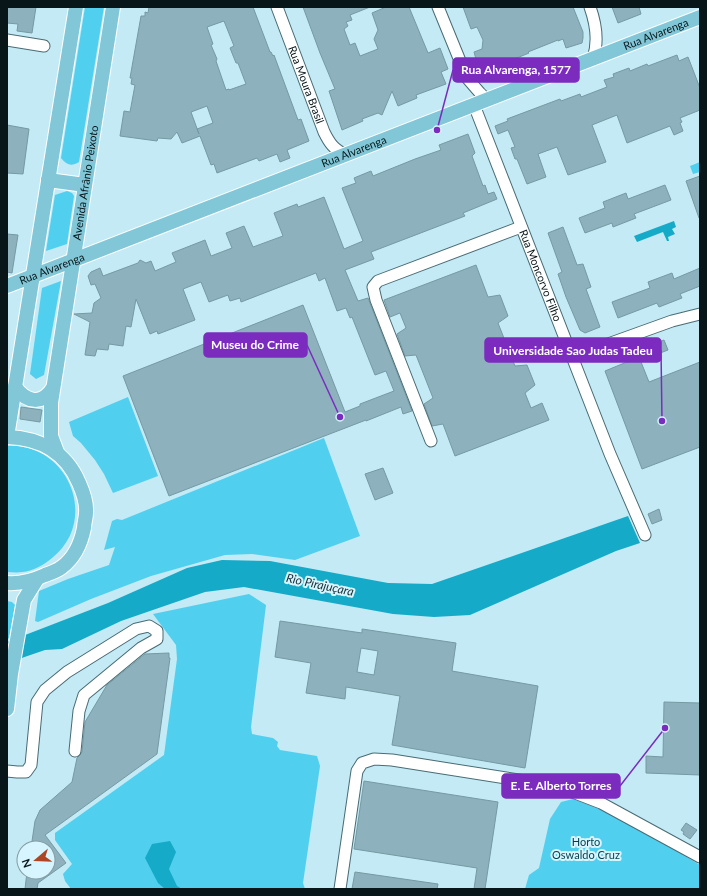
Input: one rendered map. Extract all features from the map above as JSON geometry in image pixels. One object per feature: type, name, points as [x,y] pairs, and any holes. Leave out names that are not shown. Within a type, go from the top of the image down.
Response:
[{"type":"main road","points":[[7,583],[21,584],[62,568],[76,550],[82,538],[86,512],[83,493],[75,474],[57,452],[33,440],[20,437],[7,437],[76,7]]},
{"type":"main road","name":"Avenida Afrânio Peixoto","points":[[57,452],[51,436],[50,409],[113,7]]},
{"type":"main road","name":"Rua Alvarenga","points":[[7,286],[700,17]]},
{"type":"main road","points":[[48,180],[85,185]]},
{"type":"main road","points":[[16,388],[21,395],[26,398],[37,399],[44,398],[53,388]]},
{"type":"main road","points":[[7,708],[11,674],[24,600],[37,579]]},
{"type":"street","name":"Rua Moura Brasil","points":[[277,7],[324,132],[330,144],[335,149],[345,154]]},
{"type":"street","name":"Rua Moncorvo Filho","points":[[438,7],[467,78],[480,93],[480,102],[521,227],[610,454],[645,535]]},
{"type":"street","points":[[590,7],[594,19],[596,38],[593,58]]},
{"type":"street","points":[[7,40],[44,46]]},
{"type":"street","points":[[431,441],[376,300],[373,287],[378,281],[521,227]]},
{"type":"street","points":[[572,357],[672,321],[700,314]]},
{"type":"street","points":[[7,771],[26,772],[31,765],[37,702],[45,690],[67,672],[136,629],[149,626],[157,631],[157,639],[142,648],[84,695],[79,711],[76,751]]},
{"type":"street","points":[[340,889],[357,771],[362,763],[374,759],[392,760],[557,786],[601,803],[700,857]]},
{"type":"green space","points":[[85,7],[104,7],[79,162],[71,165],[67,164],[61,158]]},
{"type":"green space","points":[[700,162],[700,172],[693,174],[690,166]]},
{"type":"green space","points":[[67,191],[72,193],[74,196],[67,244],[46,251],[55,195]]},
{"type":"green space","points":[[61,281],[44,375],[36,379],[30,374],[42,288]]},
{"type":"green space","points":[[128,397],[158,476],[113,493],[95,460],[73,436],[69,422]]},
{"type":"green space","points":[[324,438],[360,536],[295,560],[252,554],[225,555],[151,576],[91,599],[38,622],[35,621],[39,591],[109,565],[115,547],[104,550],[112,521],[117,519],[122,520]]},
{"type":"green space","points":[[7,446],[20,446],[32,449],[53,461],[64,473],[71,487],[75,502],[75,517],[71,532],[64,546],[52,558],[42,565],[34,569],[20,572],[7,572]]},
{"type":"green space","points":[[249,594],[266,605],[251,727],[252,734],[273,738],[278,742],[277,746],[280,750],[317,756],[320,766],[303,883],[305,889],[71,889],[65,881],[63,874],[72,864],[55,840],[55,833],[164,755],[177,659],[176,645],[153,614]]},
{"type":"green space","points":[[7,601],[12,602],[15,605],[9,638],[7,639]]},
{"type":"green space","name":"Horto Oswaldo Cruz","points":[[573,799],[612,814],[700,865],[700,889],[525,889],[529,875],[539,868],[550,819],[561,802]]},
{"type":"water","points":[[674,221],[676,227],[672,229],[675,234],[668,237],[669,241],[667,241],[663,232],[637,242],[634,236]]},
{"type":"water","name":"Rio Pirajuçara","points":[[628,516],[640,543],[616,551],[470,615],[434,617],[393,614],[244,587],[205,592],[121,621],[62,649],[45,650],[7,663],[7,642],[108,603],[187,568],[222,560],[270,561],[388,583],[432,584]]},
{"type":"water","points":[[170,841],[176,852],[169,869],[177,886],[182,889],[165,889],[158,883],[145,858],[152,844]]},
{"type":"building","points":[[7,7],[36,7],[32,33],[17,31],[18,24],[7,23]]},
{"type":"building","points":[[149,7],[253,7],[270,52],[273,56],[274,55],[298,120],[301,119],[309,141],[287,150],[290,158],[280,162],[277,154],[259,161],[257,158],[217,173],[214,164],[211,165],[200,136],[182,143],[177,132],[171,139],[158,138],[157,141],[120,136],[124,111],[130,112],[135,85],[131,84],[132,78],[130,78],[141,16],[145,16],[145,12],[148,13]],"holes":[[[224,21],[234,46],[230,48],[236,63],[238,63],[246,84],[229,90],[226,90],[216,61],[217,59],[211,45],[213,44],[207,27]],[[207,106],[213,123],[197,129],[191,112]]]},
{"type":"building","points":[[303,7],[370,7],[350,15],[352,20],[346,22],[348,26],[344,29],[350,45],[355,43],[360,56],[378,49],[374,39],[378,30],[372,13],[386,7],[409,7],[428,53],[440,48],[448,69],[441,72],[446,84],[416,95],[417,98],[398,106],[392,91],[382,115],[378,113],[362,119],[363,121],[342,130],[329,91],[335,89]]},
{"type":"building","points":[[463,7],[573,7],[583,32],[582,43],[566,48],[563,39],[558,40],[528,52],[529,53],[507,62],[508,64],[495,69],[491,64],[482,68],[481,65],[478,66],[474,52],[482,49],[483,40],[477,27],[471,29]]},
{"type":"building","points":[[612,7],[639,7],[641,14],[618,23]]},
{"type":"building","points":[[677,55],[679,61],[688,57],[700,88],[700,110],[680,118],[683,131],[674,135],[670,126],[627,143],[617,115],[592,125],[606,162],[568,175],[557,147],[538,154],[546,177],[527,184],[511,148],[515,147],[508,130],[498,134],[495,126],[508,121],[507,119],[560,99],[561,101],[580,94],[581,97],[607,87],[604,80],[614,77],[613,74],[629,68],[630,71],[647,64],[648,66]]},
{"type":"building","points":[[7,125],[29,129],[23,174],[7,173]]},
{"type":"building","points":[[468,134],[475,153],[472,156],[483,186],[485,185],[488,194],[494,192],[497,199],[463,213],[465,216],[371,252],[374,259],[345,270],[358,301],[368,298],[412,411],[403,414],[401,407],[169,496],[123,376],[303,305],[345,412],[360,406],[360,404],[394,391],[386,371],[375,375],[352,317],[350,318],[346,308],[337,311],[325,278],[319,281],[316,273],[241,302],[240,298],[230,301],[228,295],[209,302],[201,282],[183,289],[195,320],[158,334],[157,331],[150,334],[136,299],[131,327],[126,326],[123,346],[109,344],[108,350],[97,349],[95,356],[85,355],[90,322],[74,314],[92,313],[94,303],[101,298],[95,284],[91,285],[88,276],[91,272],[100,268],[103,276],[138,263],[140,260],[146,263],[151,261],[155,271],[176,262],[172,253],[205,240],[211,256],[232,248],[226,233],[244,226],[253,247],[283,236],[274,213],[297,204],[298,207],[324,197],[344,249],[363,241],[342,188],[356,183],[354,178],[371,171],[373,176],[441,150],[439,145]]},
{"type":"building","points":[[700,176],[700,217],[699,218],[686,181]]},
{"type":"building","points":[[665,185],[671,200],[634,214],[636,218],[613,227],[612,223],[585,233],[579,218],[605,208],[603,202],[626,193],[628,199]]},
{"type":"building","points":[[563,227],[577,265],[583,264],[591,287],[586,289],[600,327],[585,333],[580,330],[566,297],[558,274],[562,272],[548,233]]},
{"type":"building","points":[[7,234],[18,235],[12,273],[7,272]]},
{"type":"building","points":[[476,265],[488,297],[500,295],[508,316],[498,323],[515,366],[527,365],[535,385],[525,393],[531,408],[542,403],[549,420],[455,456],[443,424],[432,426],[424,404],[433,398],[416,355],[405,356],[397,334],[406,328],[400,313],[390,317],[384,300]]},
{"type":"building","points":[[700,268],[700,286],[680,294],[682,298],[659,307],[657,303],[618,318],[612,302],[650,288],[648,282],[672,273],[674,279]]},
{"type":"building","points":[[664,340],[668,350],[642,360],[638,350]]},
{"type":"building","points":[[639,357],[649,382],[700,362],[700,447],[642,469],[605,371]]},
{"type":"building","points":[[21,407],[42,410],[40,422],[20,419]]},
{"type":"building","points":[[383,468],[393,493],[375,500],[365,474]]},
{"type":"building","points":[[659,509],[662,520],[652,524],[648,514]]},
{"type":"building","points":[[280,621],[362,633],[362,629],[456,643],[452,671],[538,686],[525,768],[392,745],[400,696],[346,687],[345,699],[306,693],[311,663],[275,657]],"holes":[[[361,648],[378,651],[374,675],[357,672]]]},
{"type":"building","points":[[169,653],[170,658],[157,754],[45,835],[49,840],[32,840],[35,821],[40,810],[72,782],[77,758],[82,752],[85,722],[107,685],[145,654]]},
{"type":"building","points":[[664,702],[700,703],[700,775],[646,773],[646,756],[663,757]]},
{"type":"building","points":[[364,781],[498,802],[485,889],[474,889],[477,868],[354,849]]},
{"type":"building","points":[[686,823],[697,830],[690,839],[683,834],[684,832],[681,830]]},
{"type":"building","points":[[56,850],[66,863],[56,870]]},
{"type":"building","points":[[355,872],[438,884],[437,889],[352,889]]},
{"type":"building","points":[[26,880],[42,880],[38,883],[37,889],[25,889]]},
{"type":"place","name":"Rua Alvarenga, 1577","points":[[437,130]]},
{"type":"place","name":"Museu do Crime","points":[[340,417]]},
{"type":"place","name":"Universidade Sao Judas Tadeu","points":[[662,421]]},
{"type":"place","name":"E. E. Alberto Torres","points":[[665,728]]}]
